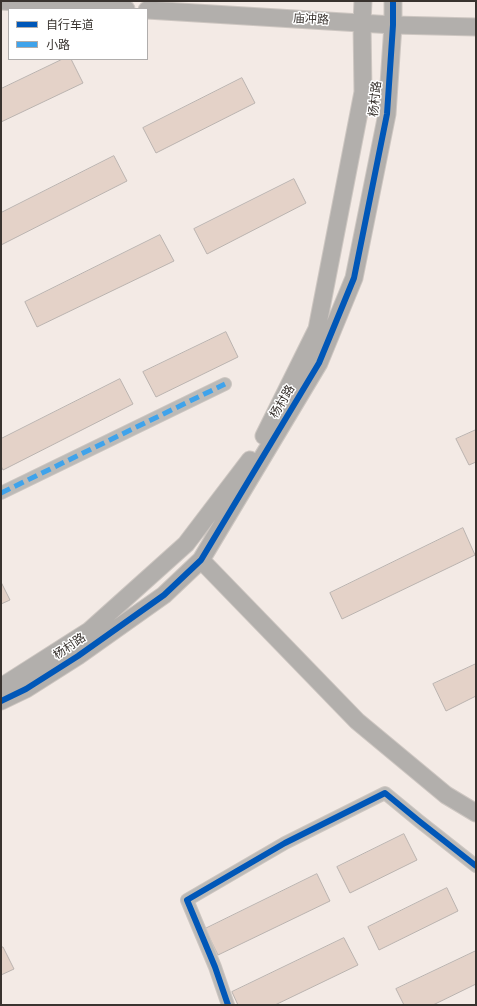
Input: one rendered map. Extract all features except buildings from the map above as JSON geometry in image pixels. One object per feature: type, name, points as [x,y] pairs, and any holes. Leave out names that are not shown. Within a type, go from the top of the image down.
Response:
[{"type":"street","points":[[1,1],[110,8]]},
{"type":"street","points":[[1,687],[89,631],[186,544],[255,453],[317,329],[363,92],[363,1]]},
{"type":"street","name":"杨村路","points":[[1,701],[26,689],[84,652],[164,595],[201,560],[319,363],[354,278],[386,114],[393,25],[393,1]]},
{"type":"street","name":"庙冲路","points":[[148,10],[393,25],[476,27]]},
{"type":"street","points":[[1,493],[225,384]]},
{"type":"street","points":[[201,560],[357,721],[446,795],[476,813]]},
{"type":"street","points":[[228,1005],[215,967],[188,900],[286,842],[385,793],[476,866]]},
{"type":"marked path","points":[[1,493],[225,384]]},
{"type":"cycle path","points":[[1,701],[26,689],[78,656],[164,595],[201,560],[319,363],[354,278],[387,114],[393,25],[393,1]]},
{"type":"cycle path","points":[[228,1005],[215,967],[187,900],[285,843],[385,793],[476,866]]}]
